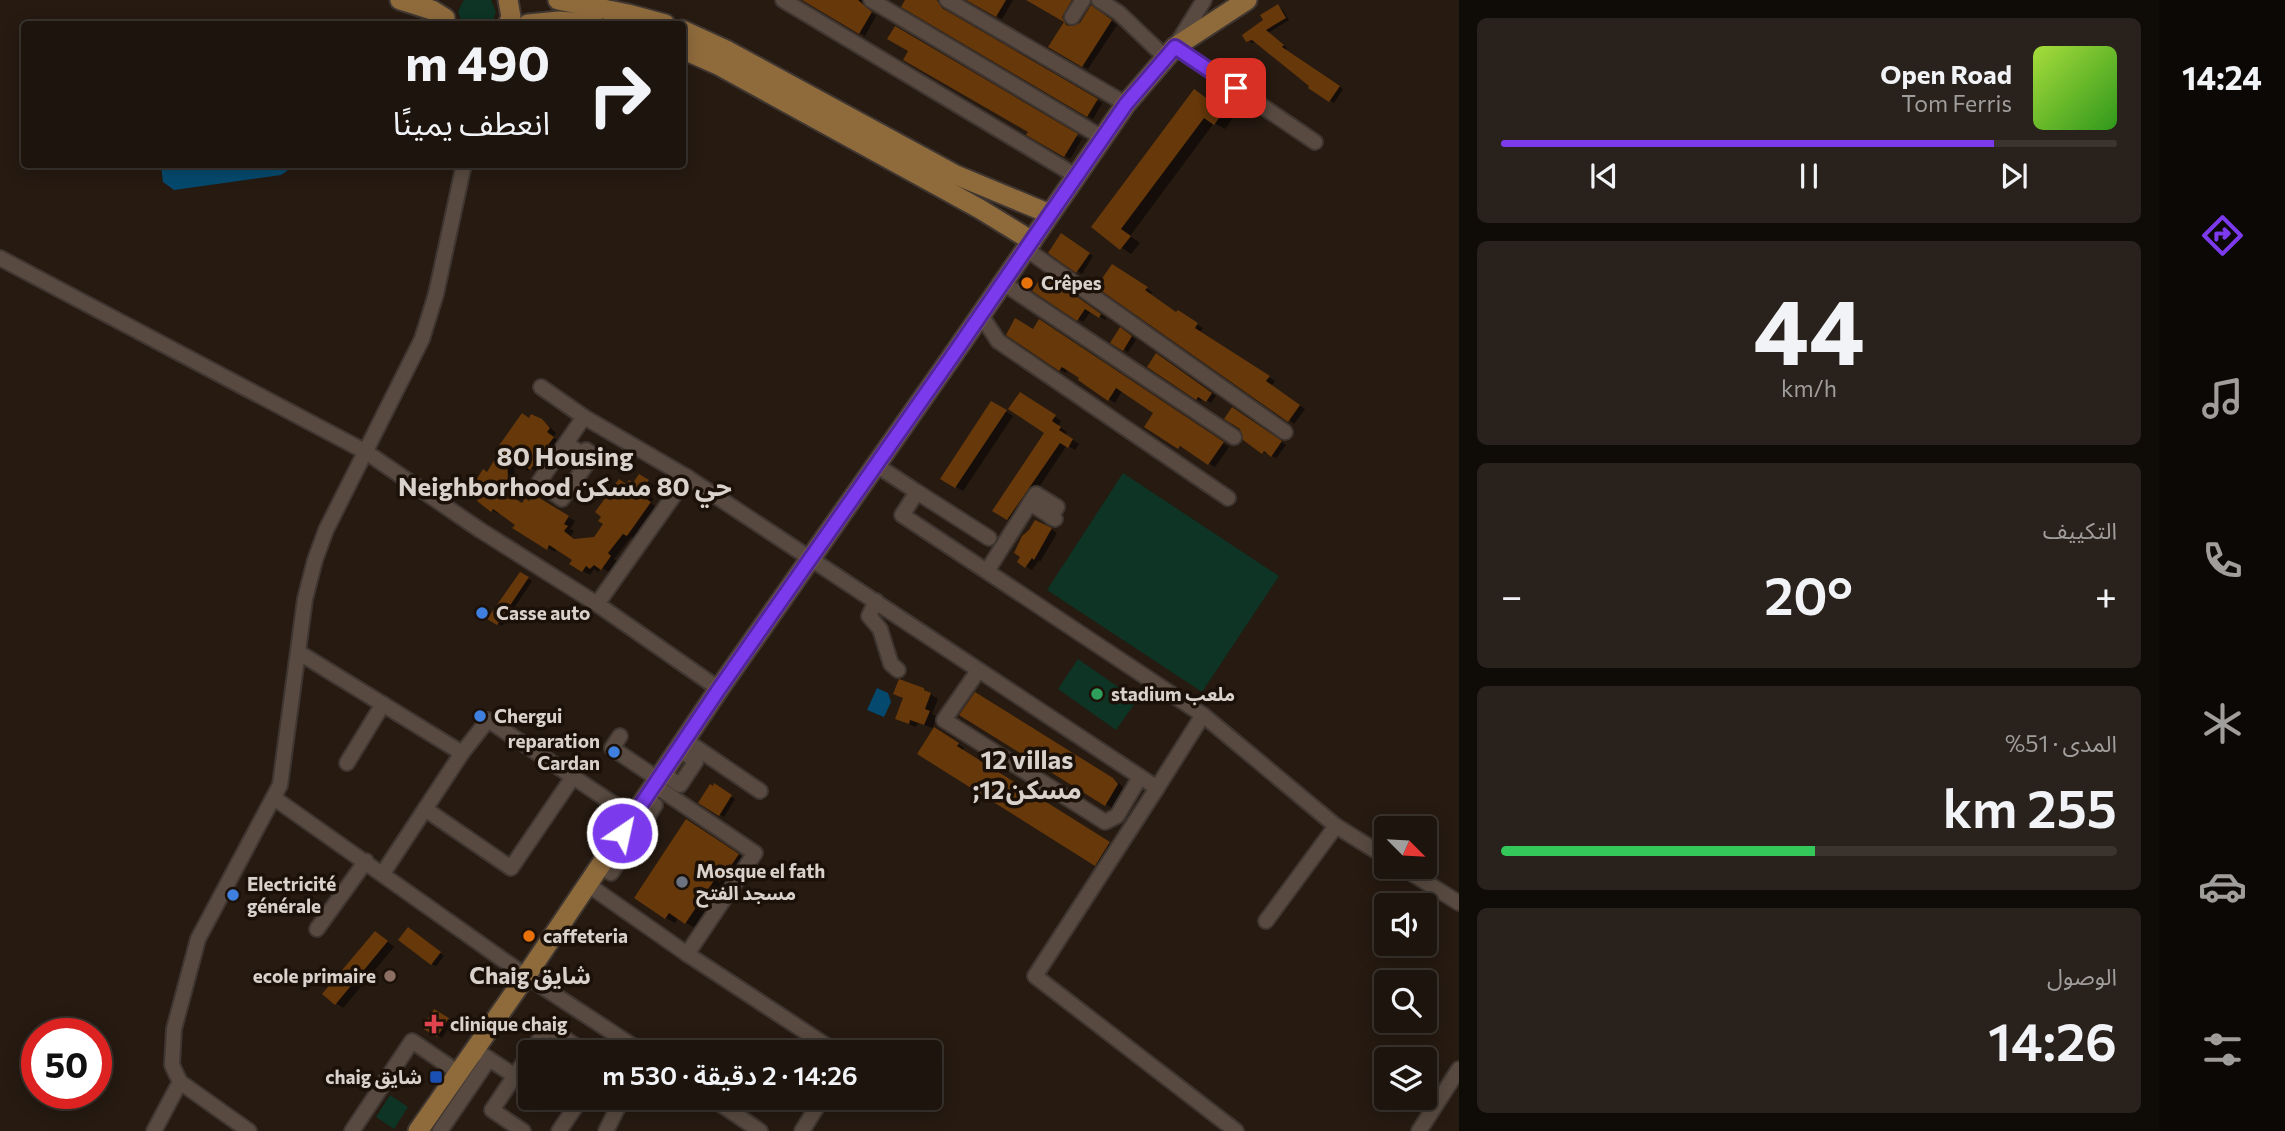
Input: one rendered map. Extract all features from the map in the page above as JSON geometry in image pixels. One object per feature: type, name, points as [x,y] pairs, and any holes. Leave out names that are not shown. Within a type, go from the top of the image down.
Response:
[{"type":"main road","points":[[400,0],[447,14]]},
{"type":"main road","points":[[508,0],[509,21]]},
{"type":"main road","points":[[558,0],[654,21]]},
{"type":"main road","points":[[418,1131],[459,1073],[482,1054],[526,976],[719,689],[1126,104],[1170,52],[1247,0]]},
{"type":"main road","points":[[686,32],[728,51],[956,175],[1050,214]]},
{"type":"main road","points":[[686,51],[718,65],[936,184],[1008,225],[1029,245]]},
{"type":"street","points":[[783,0],[1076,176]]},
{"type":"street","points":[[871,0],[1103,138]]},
{"type":"street","points":[[947,0],[1126,104]]},
{"type":"street","points":[[1072,17],[1083,0]]},
{"type":"street","points":[[1099,0],[1170,52],[1315,142]]},
{"type":"street","points":[[1117,0],[1130,24]]},
{"type":"street","points":[[1170,52],[1204,0]]},
{"type":"street","points":[[249,1131],[180,1082],[172,1065],[174,1029],[198,939],[274,798],[282,778],[305,599],[315,560],[326,530],[422,339],[436,294],[463,168]]},
{"type":"street","points":[[1029,245],[1285,432]]},
{"type":"street","points":[[0,258],[366,452],[480,530],[597,604],[719,689]]},
{"type":"street","points":[[1003,283],[1234,437]]},
{"type":"street","points":[[981,315],[998,341],[1228,498]]},
{"type":"street","points":[[541,387],[584,417],[687,477],[1157,788]]},
{"type":"street","points":[[566,443],[584,417]]},
{"type":"street","points":[[876,465],[989,538]]},
{"type":"street","points":[[597,604],[687,477]]},
{"type":"street","points":[[917,492],[902,515],[1203,715],[1336,826],[1374,850]]},
{"type":"street","points":[[987,571],[1002,560],[1019,521],[1026,525],[1034,506],[1053,518]]},
{"type":"street","points":[[876,601],[869,616],[884,637],[891,664],[898,670]]},
{"type":"street","points":[[299,652],[462,753]]},
{"type":"street","points":[[978,671],[944,720],[1105,822],[1117,816],[1140,777]]},
{"type":"street","points":[[347,762],[383,704]]},
{"type":"street","points":[[1203,715],[1035,976],[1236,1131]]},
{"type":"street","points":[[383,873],[462,753],[488,720],[633,817]]},
{"type":"street","points":[[620,736],[612,748],[655,784],[755,853],[687,954]]},
{"type":"street","points":[[682,744],[760,791]]},
{"type":"street","points":[[425,809],[511,868],[573,778]]},
{"type":"street","points":[[600,865],[611,873],[655,805],[655,784]]},
{"type":"street","points":[[274,798],[526,976],[624,1040]]},
{"type":"street","points":[[1266,921],[1336,826]]},
{"type":"street","points":[[317,929],[366,862]]},
{"type":"street","points":[[1421,879],[1459,903]]},
{"type":"street","points":[[587,884],[818,1040]]},
{"type":"street","points":[[540,1040],[548,1027],[567,1040]]},
{"type":"street","points":[[352,1131],[412,1041],[459,1073]]},
{"type":"street","points":[[440,1131],[482,1054],[515,1076]]},
{"type":"street","points":[[1419,1131],[1459,1069]]},
{"type":"street","points":[[518,1072],[492,1110],[523,1131]]},
{"type":"street","points":[[154,1131],[180,1082]]},
{"type":"street","points":[[559,1131],[573,1110]]},
{"type":"street","points":[[606,1131],[616,1110]]},
{"type":"street","points":[[729,1110],[760,1131]]},
{"type":"street","points":[[802,1131],[815,1110]]},
{"type":"green space","points":[[464,0],[491,0],[496,12],[493,21],[461,21],[458,11]]},
{"type":"green space","points":[[1123,473],[1279,576],[1202,692],[1047,590]]},
{"type":"green space","name":"stadium ملعب","points":[[1078,659],[1137,700],[1116,730],[1058,689]]},
{"type":"green space","points":[[390,1095],[408,1107],[394,1129],[376,1117]]},
{"type":"water","points":[[161,168],[288,168],[281,175],[174,190],[163,182]]},
{"type":"water","points":[[877,688],[888,693],[891,702],[884,717],[867,710]]},
{"type":"building","points":[[802,0],[858,0],[872,12],[859,34]]},
{"type":"building","points":[[905,0],[937,0],[942,8],[1098,99],[1087,117],[901,7]]},
{"type":"building","points":[[966,0],[1006,0],[996,17]]},
{"type":"building","points":[[1026,0],[1072,0],[1062,17],[1066,25],[1080,23],[1091,5],[1112,20],[1082,67],[1048,47],[1064,22]]},
{"type":"building","points":[[1278,4],[1286,18],[1266,30],[1284,45],[1282,47],[1340,86],[1329,102],[1308,88],[1309,86],[1252,40],[1246,42],[1242,35],[1263,20],[1260,15]]},
{"type":"building","points":[[895,26],[1078,134],[1064,157],[1026,135],[1028,132],[903,60],[908,51],[887,39]]},
{"type":"building","points":[[1194,89],[1224,111],[1214,125],[1204,118],[1121,229],[1131,236],[1120,250],[1091,227]]},
{"type":"building","points":[[1061,233],[1090,253],[1076,273],[1048,253]]},
{"type":"building","points":[[1112,264],[1148,287],[1145,290],[1176,312],[1178,310],[1198,323],[1195,328],[1270,376],[1266,381],[1300,405],[1288,422],[1096,287]]},
{"type":"building","points":[[1044,273],[1101,314],[1099,318],[1085,309],[1077,321],[1032,291]]},
{"type":"building","points":[[1015,318],[1033,329],[1039,319],[1224,442],[1208,465],[1180,446],[1178,449],[1144,427],[1153,413],[1116,388],[1108,401],[1062,367],[1059,371],[1006,335]]},
{"type":"building","points":[[1120,327],[1132,336],[1123,351],[1110,343]]},
{"type":"building","points":[[1156,353],[1212,393],[1206,402],[1198,397],[1196,400],[1147,367]]},
{"type":"building","points":[[1020,392],[1056,415],[1052,421],[1061,427],[1059,430],[1073,439],[1068,448],[1060,443],[1007,520],[992,511],[1044,433],[1008,409]]},
{"type":"building","points":[[991,401],[1007,410],[955,488],[940,479]]},
{"type":"building","points":[[1232,407],[1282,441],[1271,457],[1264,451],[1262,454],[1243,440],[1240,429],[1224,419]]},
{"type":"building","points":[[522,413],[529,418],[531,414],[542,419],[550,428],[547,432],[554,437],[530,470],[523,465],[520,469],[507,459],[509,495],[522,503],[525,498],[529,501],[533,494],[569,516],[564,524],[568,526],[564,531],[574,539],[594,537],[603,524],[598,521],[601,517],[595,512],[619,479],[626,484],[629,480],[633,483],[639,474],[649,480],[642,490],[648,494],[645,498],[651,502],[627,536],[623,534],[608,553],[611,556],[601,570],[594,565],[590,569],[586,566],[582,572],[569,564],[572,560],[549,545],[547,550],[512,528],[515,525],[493,509],[491,512],[477,501],[481,486],[475,482],[483,469],[487,472],[501,449],[498,447]]},
{"type":"building","points":[[1035,520],[1052,528],[1034,560],[1032,558],[1025,568],[1017,562],[1020,557],[1014,553],[1022,536]]},
{"type":"building","points":[[520,572],[529,577],[497,625],[487,619]]},
{"type":"building","points":[[899,679],[931,693],[925,709],[930,711],[924,725],[895,719],[903,698],[893,694]]},
{"type":"building","points":[[975,692],[1113,778],[1118,784],[1105,806],[959,715]]},
{"type":"building","points":[[934,727],[959,743],[957,746],[1110,842],[1095,866],[917,754]]},
{"type":"building","points":[[714,783],[732,795],[719,816],[698,803],[710,784],[713,786]]},
{"type":"building","points":[[686,819],[739,854],[720,882],[715,879],[685,924],[669,913],[665,919],[634,898]]},
{"type":"building","points":[[408,927],[441,952],[431,965],[398,940]]},
{"type":"building","points":[[375,931],[388,941],[335,1005],[322,994]]},
{"type":"building","points":[[434,1009],[449,1018],[437,1037],[422,1028]]},
{"type":"place","name":"Crêpes","points":[[1027,283]]},
{"type":"place","name":"Casse auto","points":[[482,613]]},
{"type":"place","name":"stadium ملعب","points":[[1097,694]]},
{"type":"place","name":"Chergui","points":[[480,716]]},
{"type":"place","name":"reparation Cardan","points":[[614,752]]},
{"type":"place","name":"Mosque el fath مسجد الفتح","points":[[682,882]]},
{"type":"place","name":"Electricité générale","points":[[233,895]]},
{"type":"place","name":"caffeteria","points":[[529,936]]},
{"type":"place","name":"ecole primaire","points":[[390,976]]},
{"type":"place","name":"clinique chaig","points":[[434,1024]]},
{"type":"place","name":"chaig شايق","points":[[436,1077]]},
{"type":"district","name":"80 Housing Neighborhood حي 80 مسكن","points":[[565,472]]},
{"type":"district","name":"12 villas ;12مسكن","points":[[1027,775]]},
{"type":"district","name":"Chaig شايق","points":[[530,976]]},
{"type":"route","points":[[622,833],[719,689],[1148,76],[1175,47],[1236,88]]}]
